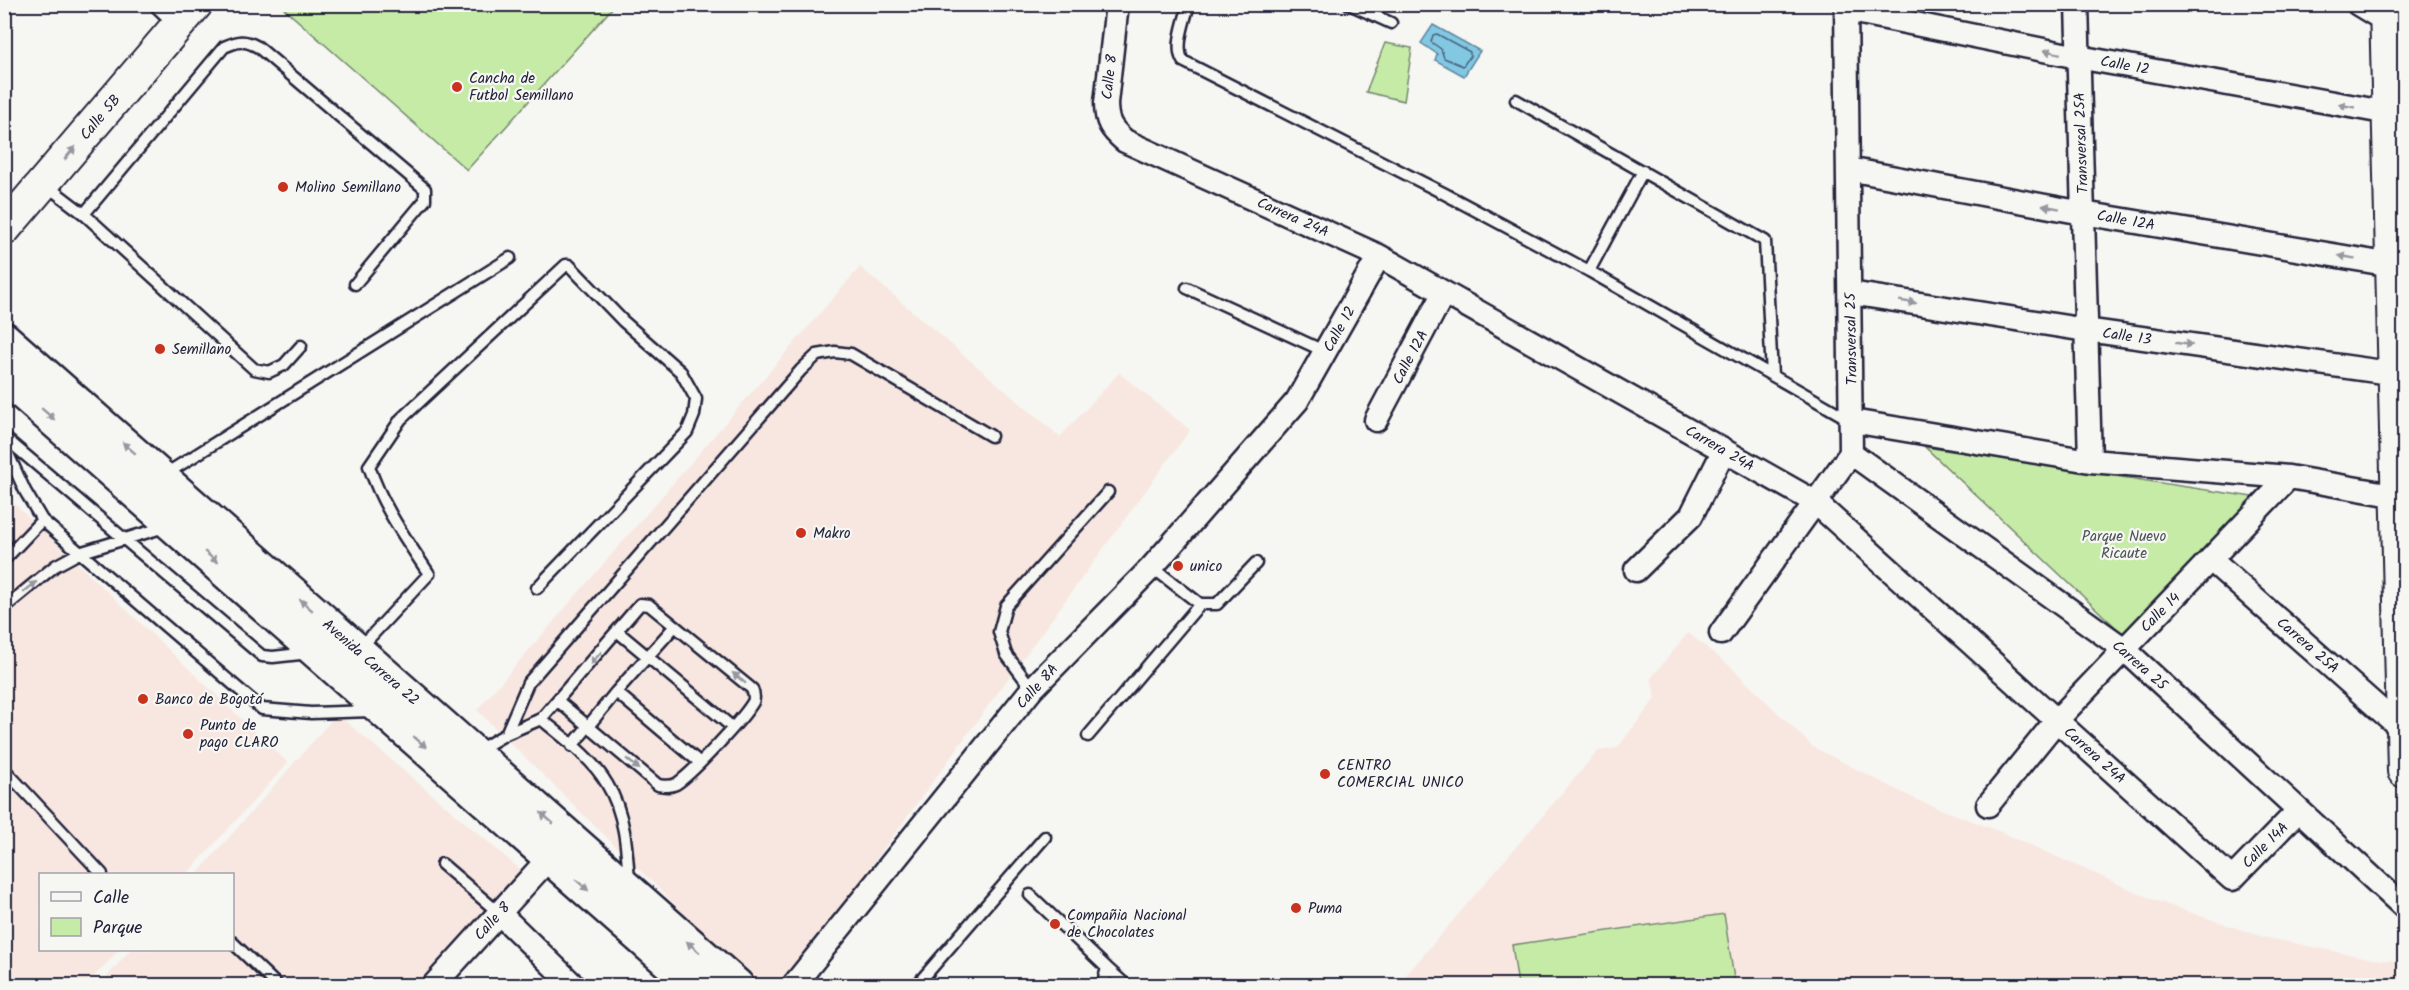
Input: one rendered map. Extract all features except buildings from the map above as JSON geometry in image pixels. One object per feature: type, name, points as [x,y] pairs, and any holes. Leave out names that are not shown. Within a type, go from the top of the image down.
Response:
[{"type":"main road","name":"Avenida Carrera 22","points":[[4,339],[737,986]]},
{"type":"main road","name":"Avenida Carrera 22","points":[[4,376],[696,986]]},
{"type":"street","name":"Calle 8","points":[[1117,4],[1106,118],[1111,130],[1125,141]]},
{"type":"street","name":"Transversal 25A","points":[[2077,4],[2090,461]]},
{"type":"street","points":[[2358,4],[2386,13],[2397,113],[2404,771]]},
{"type":"street","name":"Calle 12","points":[[1846,7],[2078,57],[2397,113]]},
{"type":"street","name":"Transversal 25","points":[[1846,7],[1851,453]]},
{"type":"street","name":"Calle 5B","points":[[4,229],[44,184],[179,10]]},
{"type":"street","name":"Carrera 24A","points":[[1125,141],[1379,256],[1815,502],[2232,879]]},
{"type":"street","name":"Calle 12A","points":[[1848,170],[2083,213],[2398,264]]},
{"type":"street","name":"Calle 12","points":[[1297,401],[1379,256]]},
{"type":"street","name":"Calle 13","points":[[1850,293],[2400,375]]},
{"type":"street","name":"Calle 12A","points":[[1376,420],[1443,294]]},
{"type":"street","name":"Calle 8A","points":[[796,985],[1032,689],[1152,567],[1297,401]]},
{"type":"street","points":[[1852,421],[2090,461],[2289,477],[2401,496]]},
{"type":"street","points":[[1636,570],[1691,516],[1724,450]]},
{"type":"street","points":[[1721,633],[1851,453]]},
{"type":"street","name":"Carrera 25","points":[[1851,453],[2124,649],[2404,907]]},
{"type":"street","name":"Calle 14","points":[[1988,805],[2056,721],[2289,477]]},
{"type":"street","name":"Carrera 25A","points":[[2211,560],[2404,730]]},
{"type":"street","name":"Calle 14A","points":[[2232,879],[2298,811]]},
{"type":"street","name":"Calle 8","points":[[433,986],[550,857]]},
{"type":"street","points":[[499,913],[574,986]]},
{"type":"lane","points":[[1189,4],[1179,55],[1183,62],[1445,194],[1588,271],[1852,421]]},
{"type":"lane","points":[[1349,4],[1391,23]]},
{"type":"lane","points":[[84,214],[224,47],[237,41],[247,41],[258,47],[425,189],[425,200],[355,284]]},
{"type":"lane","points":[[1516,100],[1765,241],[1772,375]]},
{"type":"lane","points":[[1588,271],[1643,171]]},
{"type":"lane","points":[[44,184],[84,214],[254,369],[269,372],[284,365],[301,346]]},
{"type":"lane","points":[[162,477],[510,258]]},
{"type":"lane","points":[[357,650],[429,574],[389,513],[369,466],[401,419],[566,265],[569,265],[623,321],[681,372],[696,399],[694,415],[687,432],[537,588]]},
{"type":"lane","points":[[1187,288],[1326,352]]},
{"type":"lane","points":[[506,734],[528,683],[762,413],[817,356],[835,352],[851,354],[991,436]]},
{"type":"lane","points":[[4,437],[262,656],[318,652]]},
{"type":"lane","points":[[4,445],[25,491],[42,520],[262,709],[311,713],[385,711]]},
{"type":"lane","points":[[1032,689],[1006,654],[999,633],[1006,606],[1108,492]]},
{"type":"lane","points":[[4,560],[42,520]]},
{"type":"lane","points":[[4,608],[55,566],[79,553],[174,525]]},
{"type":"lane","points":[[1152,567],[1200,604],[1217,603],[1256,563]]},
{"type":"lane","points":[[473,753],[506,734],[541,719],[640,604],[644,603],[752,689],[754,701],[699,762],[675,785],[668,786],[658,785],[558,701]]},
{"type":"lane","points":[[1088,736],[1200,604]]},
{"type":"lane","points":[[572,746],[675,626]]},
{"type":"lane","points":[[618,632],[732,727]]},
{"type":"lane","points":[[616,692],[699,762]]},
{"type":"lane","points":[[541,719],[591,763],[607,784],[627,841],[630,890]]},
{"type":"lane","points":[[4,769],[101,873]]},
{"type":"lane","points":[[916,986],[1045,837]]},
{"type":"lane","points":[[442,864],[499,913]]},
{"type":"lane","points":[[1030,895],[1127,986]]},
{"type":"lane","points":[[234,944],[278,986]]},
{"type":"lane","points":[[1102,986],[1107,968]]},
{"type":"shaded area","points":[[860,267],[1060,437],[1119,373],[1190,430],[784,985],[757,985],[477,710]]},
{"type":"shaded area","points":[[4,494],[288,763],[188,873],[39,873],[39,951],[118,951],[86,985],[5,985]]},
{"type":"shaded area","points":[[1688,633],[1730,666],[1813,747],[1917,800],[2001,832],[2154,900],[2263,937],[2373,959],[2404,962],[2404,986],[1397,986],[1598,751],[1617,748],[1656,698],[1651,678]]},
{"type":"shaded area","points":[[337,714],[527,875],[423,985],[99,986],[129,951],[234,951],[234,873],[198,873]]},
{"type":"green space","name":"Cancha de Futbol Semillano","points":[[280,5],[615,5],[467,170]]},
{"type":"green space","points":[[1385,43],[1412,48],[1404,101],[1366,92]]},
{"type":"green space","name":"Parque Nuevo Ricaute","points":[[1925,447],[2259,498],[2127,638]]},
{"type":"green space","points":[[1724,914],[1735,985],[1518,985],[1512,945]]},
{"type":"water","points":[[1433,25],[1480,51],[1464,76],[1435,60],[1437,54],[1421,43]]},
{"type":"place","name":"Cancha de Futbol Semillano","points":[[457,87]]},
{"type":"place","name":"Molino Semillano","points":[[283,187]]},
{"type":"place","name":"Semillano","points":[[160,349]]},
{"type":"place","name":"Makro","points":[[801,533]]},
{"type":"place","name":"unico","points":[[1178,566]]},
{"type":"place","name":"Banco de Bogotá","points":[[143,699]]},
{"type":"place","name":"Punto de pago CLARO","points":[[188,734]]},
{"type":"place","name":"CENTRO COMERCIAL UNICO","points":[[1325,774]]},
{"type":"place","name":"Puma","points":[[1296,908]]},
{"type":"place","name":"Compañia Nacional de Chocolates","points":[[1055,924]]}]
